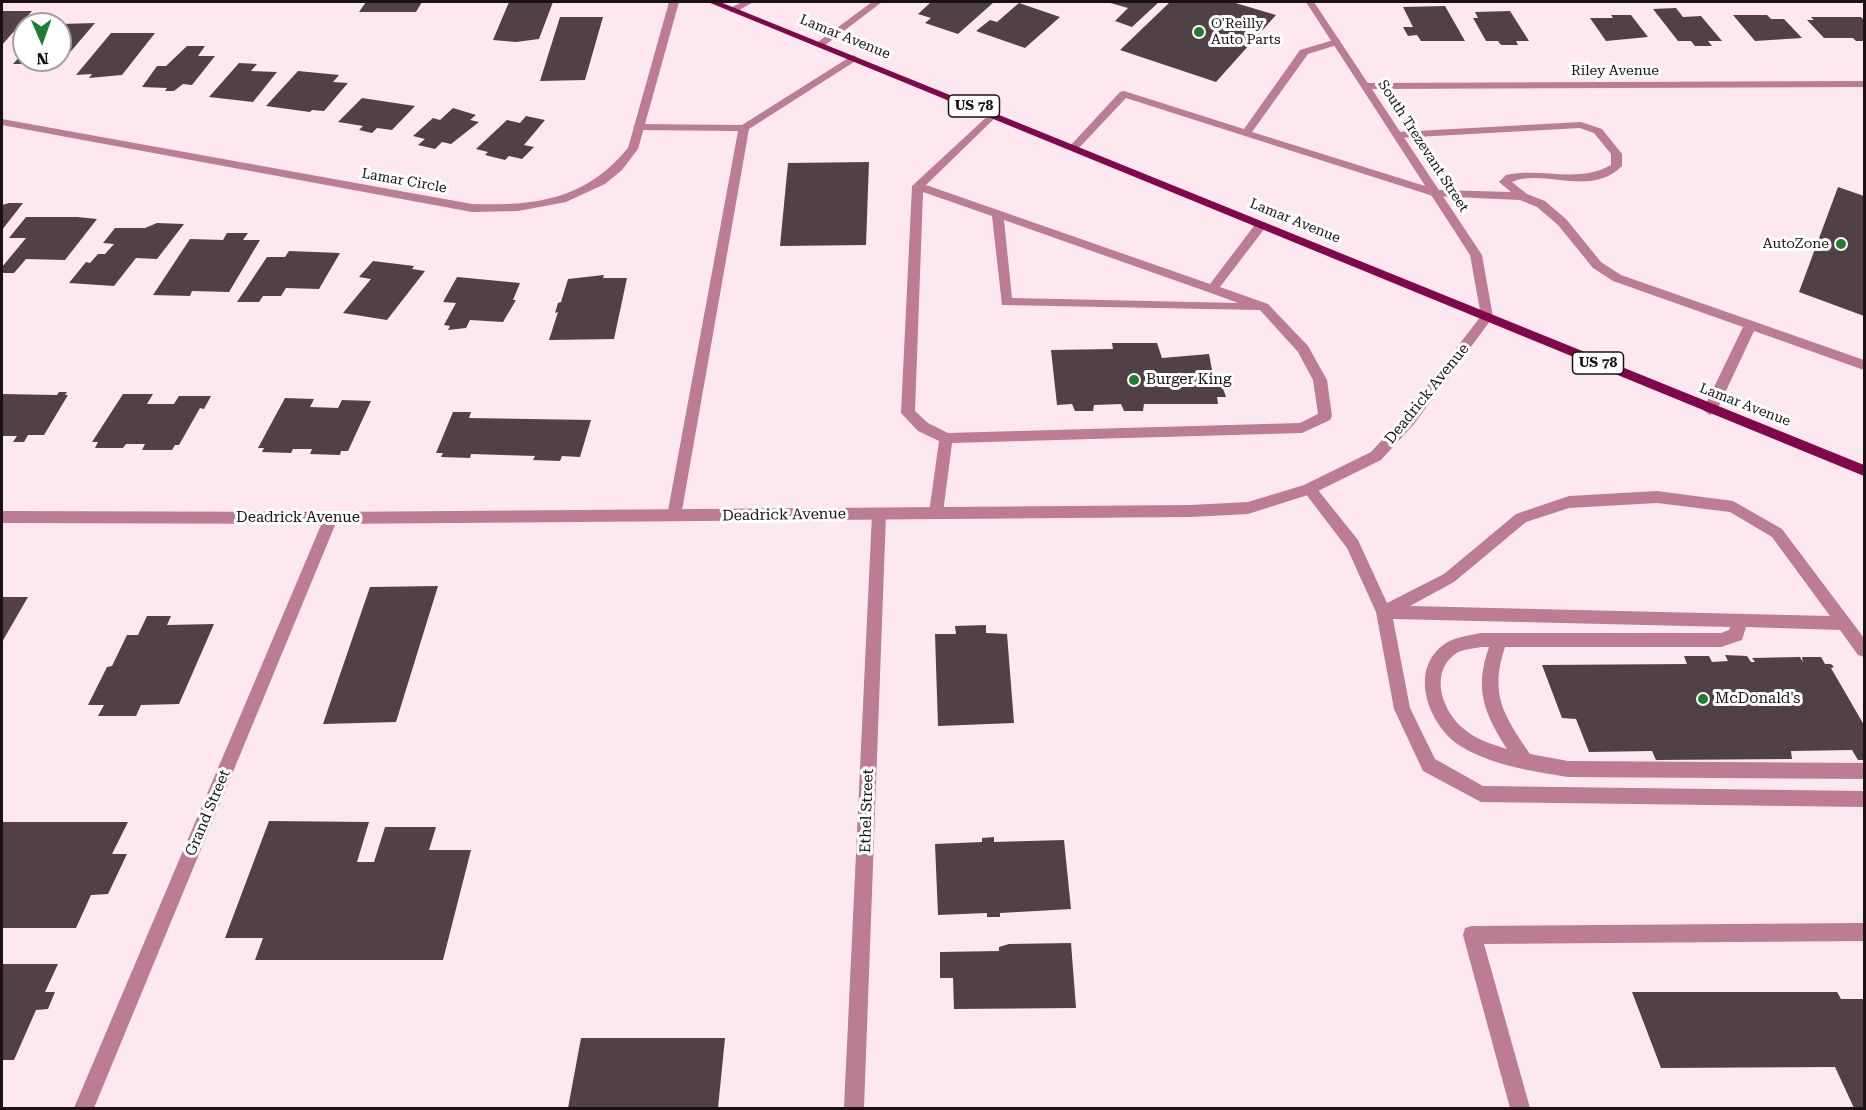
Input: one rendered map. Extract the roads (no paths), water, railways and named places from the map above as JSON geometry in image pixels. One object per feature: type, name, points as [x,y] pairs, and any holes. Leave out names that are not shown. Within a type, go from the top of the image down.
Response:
[{"type":"main road","name":"Lamar Avenue","points":[[713,2],[1074,147],[1710,410],[1864,471]]},
{"type":"street","name":"Lamar Circle","points":[[2,122],[472,208],[504,210],[550,202],[596,186],[619,169],[633,149],[674,2]]},
{"type":"street","points":[[733,10],[748,2]]},
{"type":"street","points":[[821,44],[875,2]]},
{"type":"street","name":"South Trezevant Street","points":[[1310,2],[1476,255],[1487,316]]},
{"type":"street","points":[[1246,133],[1304,52],[1337,42]]},
{"type":"street","points":[[638,128],[744,128],[853,58]]},
{"type":"street","name":"Riley Avenue","points":[[1366,86],[1864,84]]},
{"type":"street","points":[[1074,147],[1124,94],[1437,194],[1522,196]]},
{"type":"street","points":[[918,186],[1264,307],[1303,349],[1320,380],[1325,416],[1302,428],[946,438],[923,427],[908,413],[918,186],[993,114]]},
{"type":"street","points":[[1398,135],[1581,125],[1598,131],[1617,154],[1616,166],[1607,174],[1578,178],[1510,177],[1505,182],[1522,196],[1541,204],[1562,222],[1597,265],[1617,278],[1864,365]]},
{"type":"street","points":[[675,516],[744,128]]},
{"type":"street","points":[[997,212],[1006,302],[1264,307]]},
{"type":"street","points":[[1212,289],[1261,225]]},
{"type":"street","name":"Deadrick Avenue","points":[[2,517],[675,516],[1248,508],[1309,489],[1376,456],[1409,420],[1487,316]]},
{"type":"street","points":[[1710,410],[1750,325]]},
{"type":"street","points":[[936,513],[946,438]]},
{"type":"street","points":[[1309,489],[1353,544],[1384,612],[1402,710],[1429,765],[1481,794],[1864,799]]},
{"type":"street","points":[[1384,612],[1449,578],[1521,518],[1569,502],[1657,497],[1733,507],[1778,533],[1864,651]]},
{"type":"street","name":"Ethel Street","points":[[854,1108],[879,514]]},
{"type":"street","name":"Grand Street","points":[[84,1108],[331,518]]},
{"type":"street","points":[[1384,612],[1844,623]]},
{"type":"street","points":[[1739,621],[1736,635],[1722,640],[1499,641],[1457,645],[1444,653],[1433,674],[1434,693],[1439,712],[1458,736],[1525,761],[1568,769],[1864,771]]},
{"type":"street","points":[[1499,641],[1489,665],[1491,704],[1501,726],[1525,761]]},
{"type":"street","points":[[1520,1108],[1472,935],[1864,932]]},
{"type":"place","name":"O'Reilly Auto Parts","points":[[1199,32]]},
{"type":"place","name":"AutoZone","points":[[1841,244]]},
{"type":"place","name":"Burger King","points":[[1134,380]]},
{"type":"place","name":"McDonald's","points":[[1703,699]]}]
